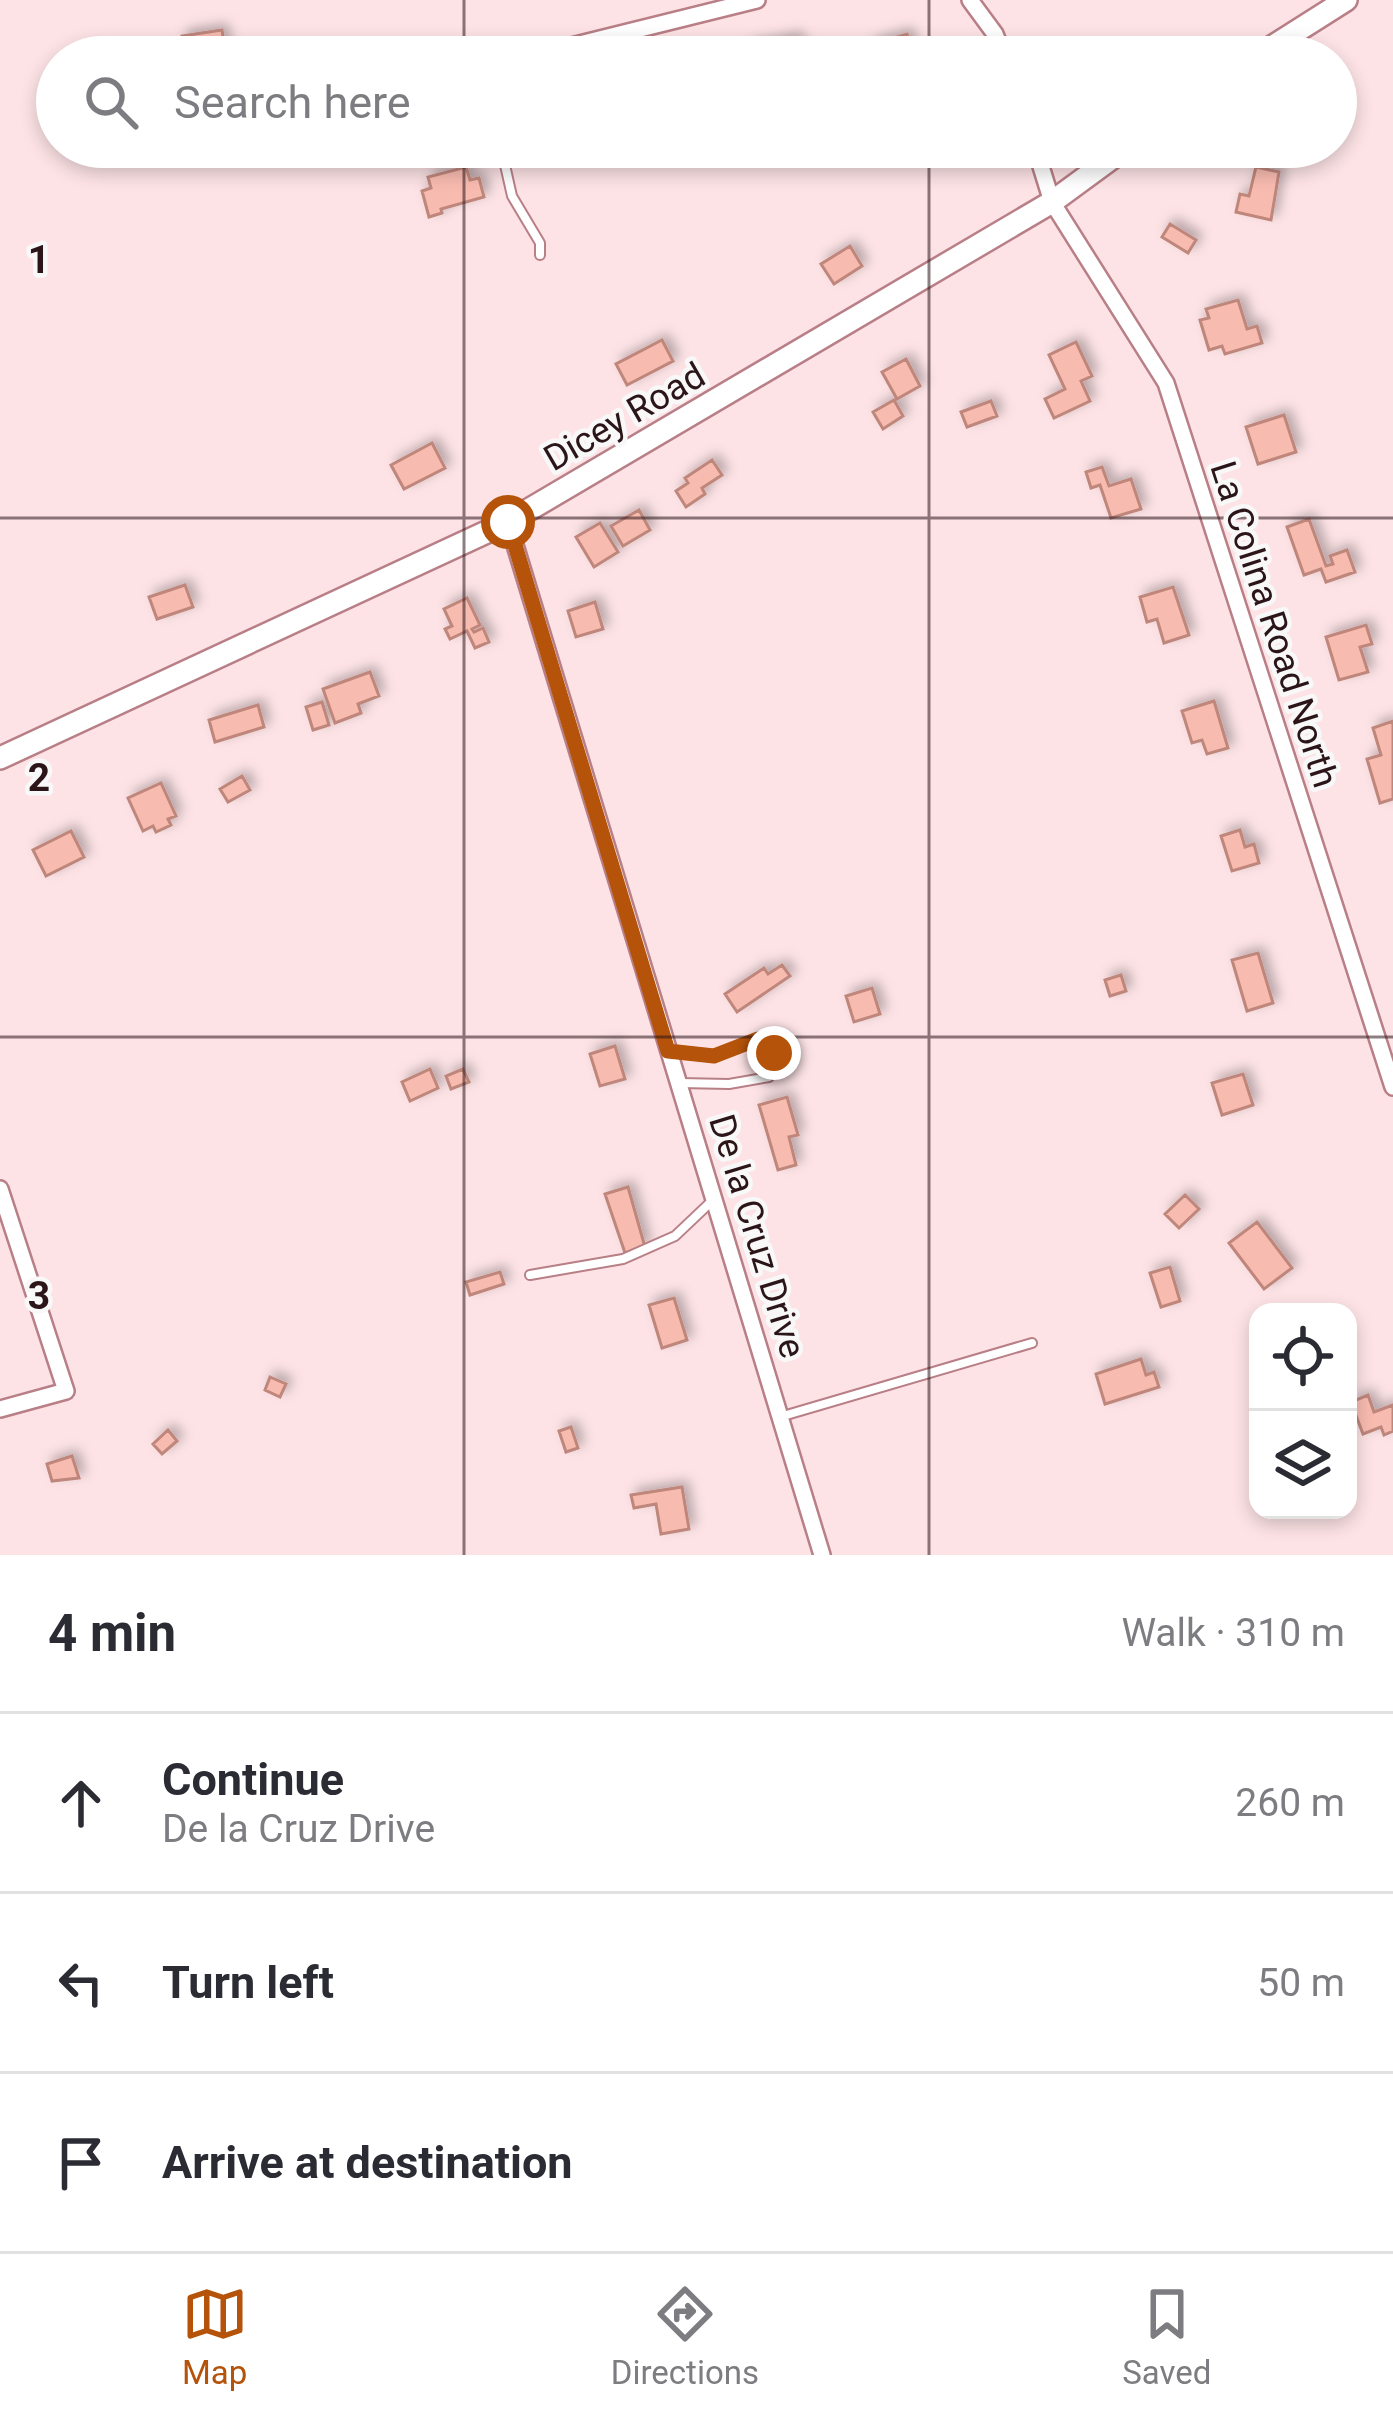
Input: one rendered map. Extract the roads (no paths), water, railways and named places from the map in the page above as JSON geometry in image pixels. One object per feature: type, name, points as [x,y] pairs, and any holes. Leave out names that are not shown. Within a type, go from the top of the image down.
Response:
[{"type":"street","points":[[611,36],[757,0]]},
{"type":"street","points":[[970,0],[996,36]]},
{"type":"street","points":[[1289,36],[1346,0]]},
{"type":"street","name":"La Colina Road North","points":[[1041,168],[1052,202],[1166,383],[1393,1087]]},
{"type":"street","name":"Dicey Road","points":[[0,758],[508,522],[1052,202],[1098,168]]},
{"type":"street","name":"De la Cruz Drive","points":[[508,522],[822,1555]]},
{"type":"street","points":[[0,1189],[66,1390],[0,1408]]},
{"type":"lane","points":[[506,168],[512,196],[540,243],[540,255]]},
{"type":"lane","points":[[668,1051],[714,1056],[758,1039],[769,1043],[776,1063],[769,1077],[748,1082],[679,1083]]},
{"type":"lane","points":[[530,1275],[623,1259],[675,1236],[714,1199]]},
{"type":"lane","points":[[783,1416],[1032,1342]]}]
